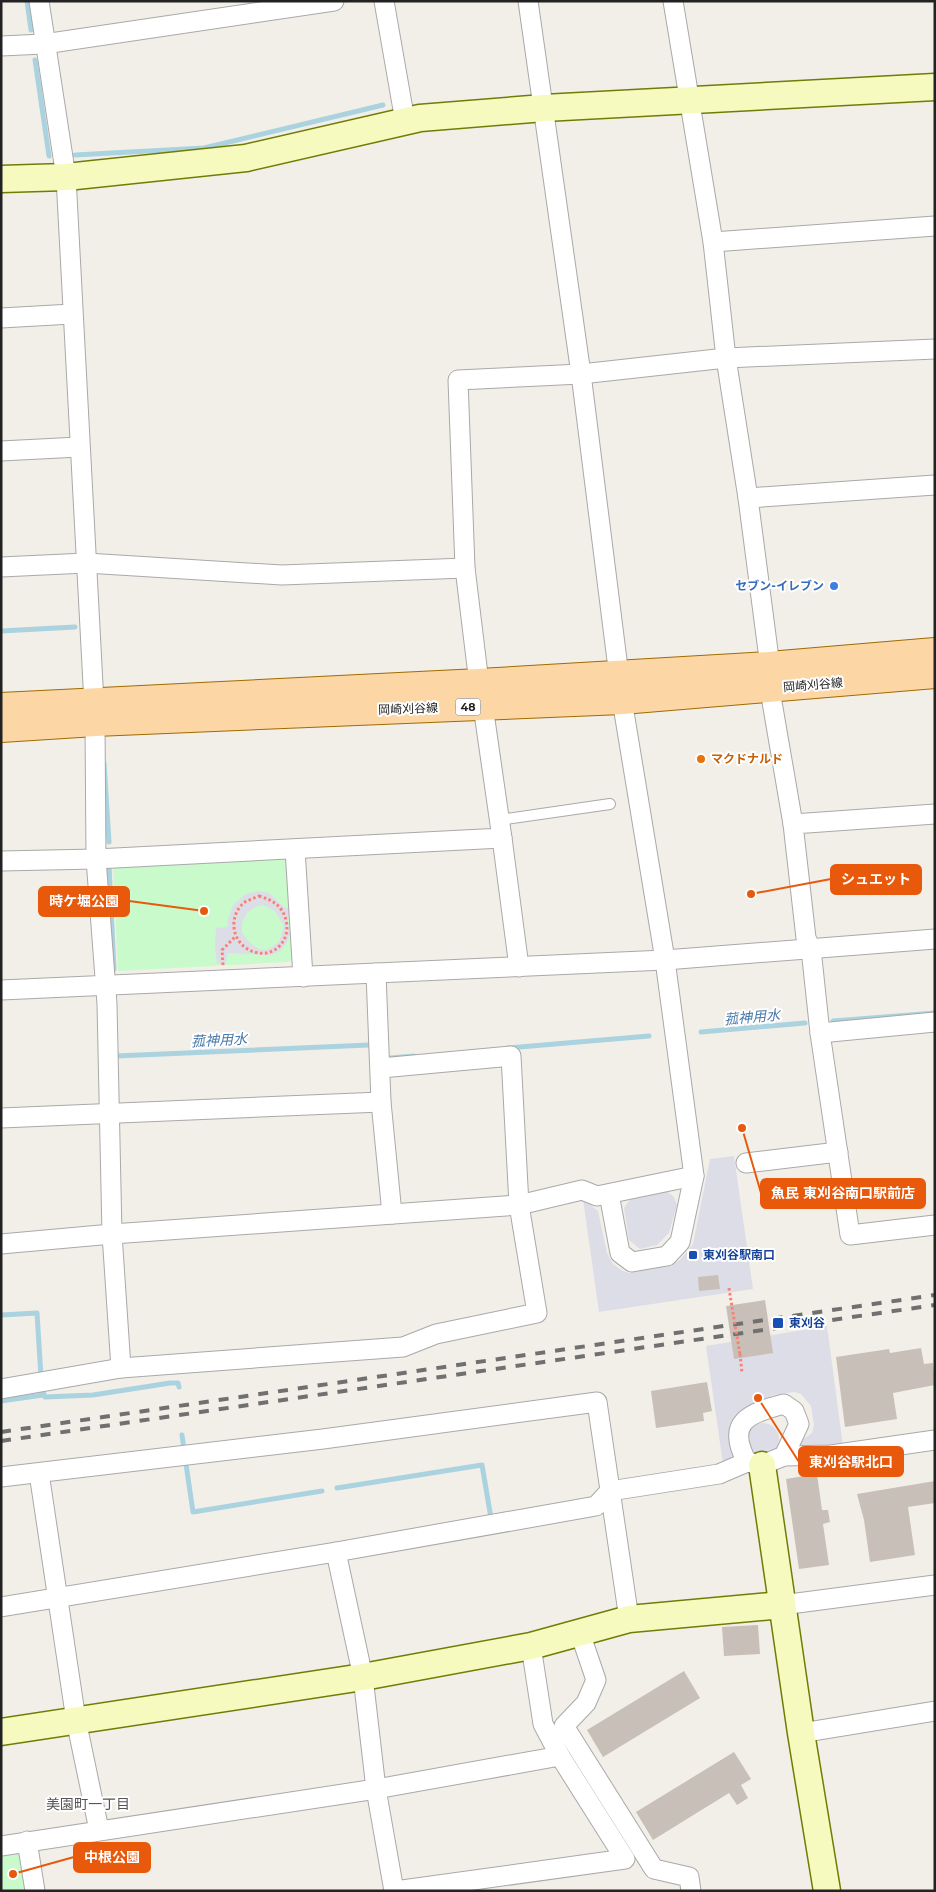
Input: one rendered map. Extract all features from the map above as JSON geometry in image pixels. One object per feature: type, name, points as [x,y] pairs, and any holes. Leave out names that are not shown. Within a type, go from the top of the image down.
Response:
[{"type":"main road","name":"岡崎刈谷線","points":[[771,677],[935,652]]},
{"type":"main road","name":"岡崎刈谷線","points":[[1,707],[94,711],[481,695],[620,688],[771,677],[935,674]]},
{"type":"main road","name":"岡崎刈谷線","points":[[1,728],[94,711]]},
{"type":"street","points":[[39,1],[44,44],[66,176],[94,711],[96,859],[106,988],[112,1234],[121,1368]]},
{"type":"street","points":[[1,46],[44,44],[334,1]]},
{"type":"street","points":[[384,1],[405,122]]},
{"type":"street","points":[[528,1],[581,374],[620,688],[665,960],[694,1176],[680,1242],[667,1256],[632,1262],[620,1253],[608,1194]]},
{"type":"street","points":[[673,1],[713,242],[726,358],[748,498],[771,677],[772,702],[793,824],[806,938],[810,949],[820,1033],[850,1234],[935,1225]]},
{"type":"street","points":[[1,179],[66,176],[246,158],[420,118],[544,108],[935,87]]},
{"type":"street","points":[[713,242],[935,226]]},
{"type":"street","points":[[1,318],[72,314]]},
{"type":"street","points":[[519,967],[465,568],[458,380],[581,374],[726,358],[935,349]]},
{"type":"street","points":[[1,451],[79,447]]},
{"type":"street","points":[[748,498],[935,485]]},
{"type":"street","points":[[1,567],[86,563],[282,575],[465,568]]},
{"type":"street","points":[[793,824],[935,814]]},
{"type":"street","points":[[1,861],[96,859],[295,849],[500,829]]},
{"type":"street","points":[[295,849],[302,977]]},
{"type":"street","points":[[1,990],[106,988],[665,960],[935,939]]},
{"type":"street","points":[[376,973],[381,1102],[392,1214]]},
{"type":"street","points":[[820,1033],[935,1022]]},
{"type":"street","points":[[1,1389],[121,1368],[403,1347],[436,1334],[537,1313],[519,1205],[511,1056],[381,1068]]},
{"type":"street","points":[[1,1118],[381,1102]]},
{"type":"street","points":[[746,1163],[838,1152]]},
{"type":"street","points":[[1,1244],[112,1234],[519,1205],[582,1190],[597,1196],[694,1176]]},
{"type":"street","points":[[1,1477],[597,1402],[629,1619]]},
{"type":"street","points":[[1,1607],[336,1552],[596,1506],[610,1491],[719,1474],[764,1461],[935,1440]]},
{"type":"street","points":[[764,1461],[782,1606],[827,1891]]},
{"type":"street","points":[[39,1473],[76,1720],[99,1830]]},
{"type":"street","points":[[336,1552],[363,1677],[376,1789],[395,1891],[625,1859],[560,1756],[543,1724],[531,1646]]},
{"type":"street","points":[[1,1732],[363,1677],[531,1646],[629,1619],[782,1606],[935,1585]]},
{"type":"street","points":[[580,1632],[596,1680],[586,1703],[564,1726],[654,1869],[689,1877],[690,1891]]},
{"type":"street","points":[[801,1733],[935,1711]]},
{"type":"street","points":[[1,1846],[376,1789],[560,1756]]},
{"type":"street","points":[[27,1842],[35,1891]]},
{"type":"lane","points":[[500,829],[610,804]]},
{"type":"path","points":[[259,896],[273,901],[284,913],[288,931],[284,945],[274,951],[260,953],[247,948],[236,936],[233,925],[236,912],[245,902],[259,896]]},
{"type":"path","points":[[223,969],[222,950],[236,936]]},
{"type":"path","points":[[729,1288],[742,1373]]},
{"type":"green space","points":[[286,854],[291,860],[296,957],[288,962],[118,971],[113,865]]},
{"type":"green space","points":[[14,1851],[22,1857],[28,1891],[1,1891],[1,1853]]},
{"type":"shaded area","points":[[258,891],[269,893],[285,908],[292,907],[293,916],[287,917],[290,934],[286,944],[280,951],[271,955],[227,953],[226,963],[217,964],[216,928],[227,927],[229,915],[234,904],[246,894]],"holes":[[[263,905],[275,911],[284,926],[279,942],[267,950],[259,949],[250,943],[242,933],[242,923],[247,913],[255,907]]]},
{"type":"shaded area","points":[[734,1156],[753,1289],[599,1312],[583,1199],[598,1211],[607,1253],[613,1264],[629,1273],[669,1266],[680,1260],[693,1244],[710,1159]]},
{"type":"shaded area","points":[[660,1189],[674,1197],[677,1205],[669,1233],[657,1245],[640,1249],[629,1240],[624,1208],[629,1201],[639,1195]]},
{"type":"shaded area","points":[[827,1326],[843,1446],[797,1451],[795,1445],[812,1433],[814,1425],[811,1406],[801,1394],[794,1392],[773,1395],[736,1415],[730,1430],[733,1461],[723,1464],[706,1346]]},
{"type":"shaded area","points":[[763,1423],[774,1428],[779,1439],[774,1450],[763,1455],[752,1450],[747,1439],[752,1428]]},
{"type":"building","points":[[718,1275],[720,1289],[699,1291],[698,1277]]},
{"type":"building","points":[[765,1300],[773,1353],[734,1359],[726,1306]]},
{"type":"building","points":[[921,1348],[924,1364],[933,1363],[935,1385],[893,1393],[897,1419],[845,1427],[836,1357],[889,1349],[890,1353]]},
{"type":"building","points":[[707,1382],[712,1411],[703,1413],[704,1421],[656,1428],[651,1391]]},
{"type":"building","points":[[817,1474],[822,1510],[828,1510],[830,1522],[823,1524],[829,1565],[799,1569],[786,1479]]},
{"type":"building","points":[[935,1481],[935,1503],[908,1507],[915,1555],[870,1562],[864,1520],[857,1494]]},
{"type":"building","points":[[758,1625],[760,1654],[724,1656],[722,1627]]},
{"type":"building","points":[[684,1671],[700,1698],[603,1757],[587,1730]]},
{"type":"building","points":[[734,1752],[751,1779],[741,1785],[748,1798],[737,1805],[729,1793],[653,1840],[636,1812]]},
{"type":"waterway","points":[[27,1],[31,30]]},
{"type":"waterway","points":[[35,60],[49,156]]},
{"type":"waterway","points":[[75,155],[204,148],[383,105]]},
{"type":"waterway","name":"菰神用水","points":[[1,631],[75,627]]},
{"type":"waterway","name":"菰神用水","points":[[104,763],[109,842]]},
{"type":"waterway","name":"菰神用水","points":[[109,865],[114,969]]},
{"type":"waterway","name":"菰神用水","points":[[833,1021],[935,1013]]},
{"type":"waterway","name":"菰神用水","points":[[701,1032],[805,1023]]},
{"type":"waterway","name":"菰神用水","points":[[507,1048],[649,1036]]},
{"type":"waterway","name":"菰神用水","points":[[116,1052],[116,1056],[369,1045]]},
{"type":"waterway","name":"菰神用水","points":[[390,1058],[414,1056]]},
{"type":"waterway","points":[[1,1315],[37,1313],[41,1377]]},
{"type":"waterway","points":[[43,1392],[45,1397],[93,1395],[170,1383],[178,1383],[179,1387]]},
{"type":"waterway","points":[[1,1401],[43,1395]]},
{"type":"waterway","points":[[182,1435],[184,1450]]},
{"type":"waterway","points":[[186,1464],[193,1512],[322,1491]]},
{"type":"waterway","points":[[337,1488],[482,1465],[491,1518]]},
{"type":"railway","points":[[1,1432],[935,1295]]},
{"type":"railway","points":[[1,1441],[935,1305]]},
{"type":"place","name":"セブン-イレブン","points":[[834,586]]},
{"type":"place","name":"マクドナルド","points":[[701,759]]},
{"type":"place","name":"シュエット","points":[[751,894]]},
{"type":"place","name":"時ケ堀公園","points":[[204,911]]},
{"type":"place","name":"魚民 東刈谷南口駅前店","points":[[742,1128]]},
{"type":"place","name":"東刈谷駅南口","points":[[693,1255]]},
{"type":"place","name":"東刈谷","points":[[778,1323]]},
{"type":"place","name":"東刈谷駅北口","points":[[758,1398]]},
{"type":"place","name":"中根公園","points":[[13,1874]]},
{"type":"district","name":"美園町一丁目","points":[[88,1804]]}]
